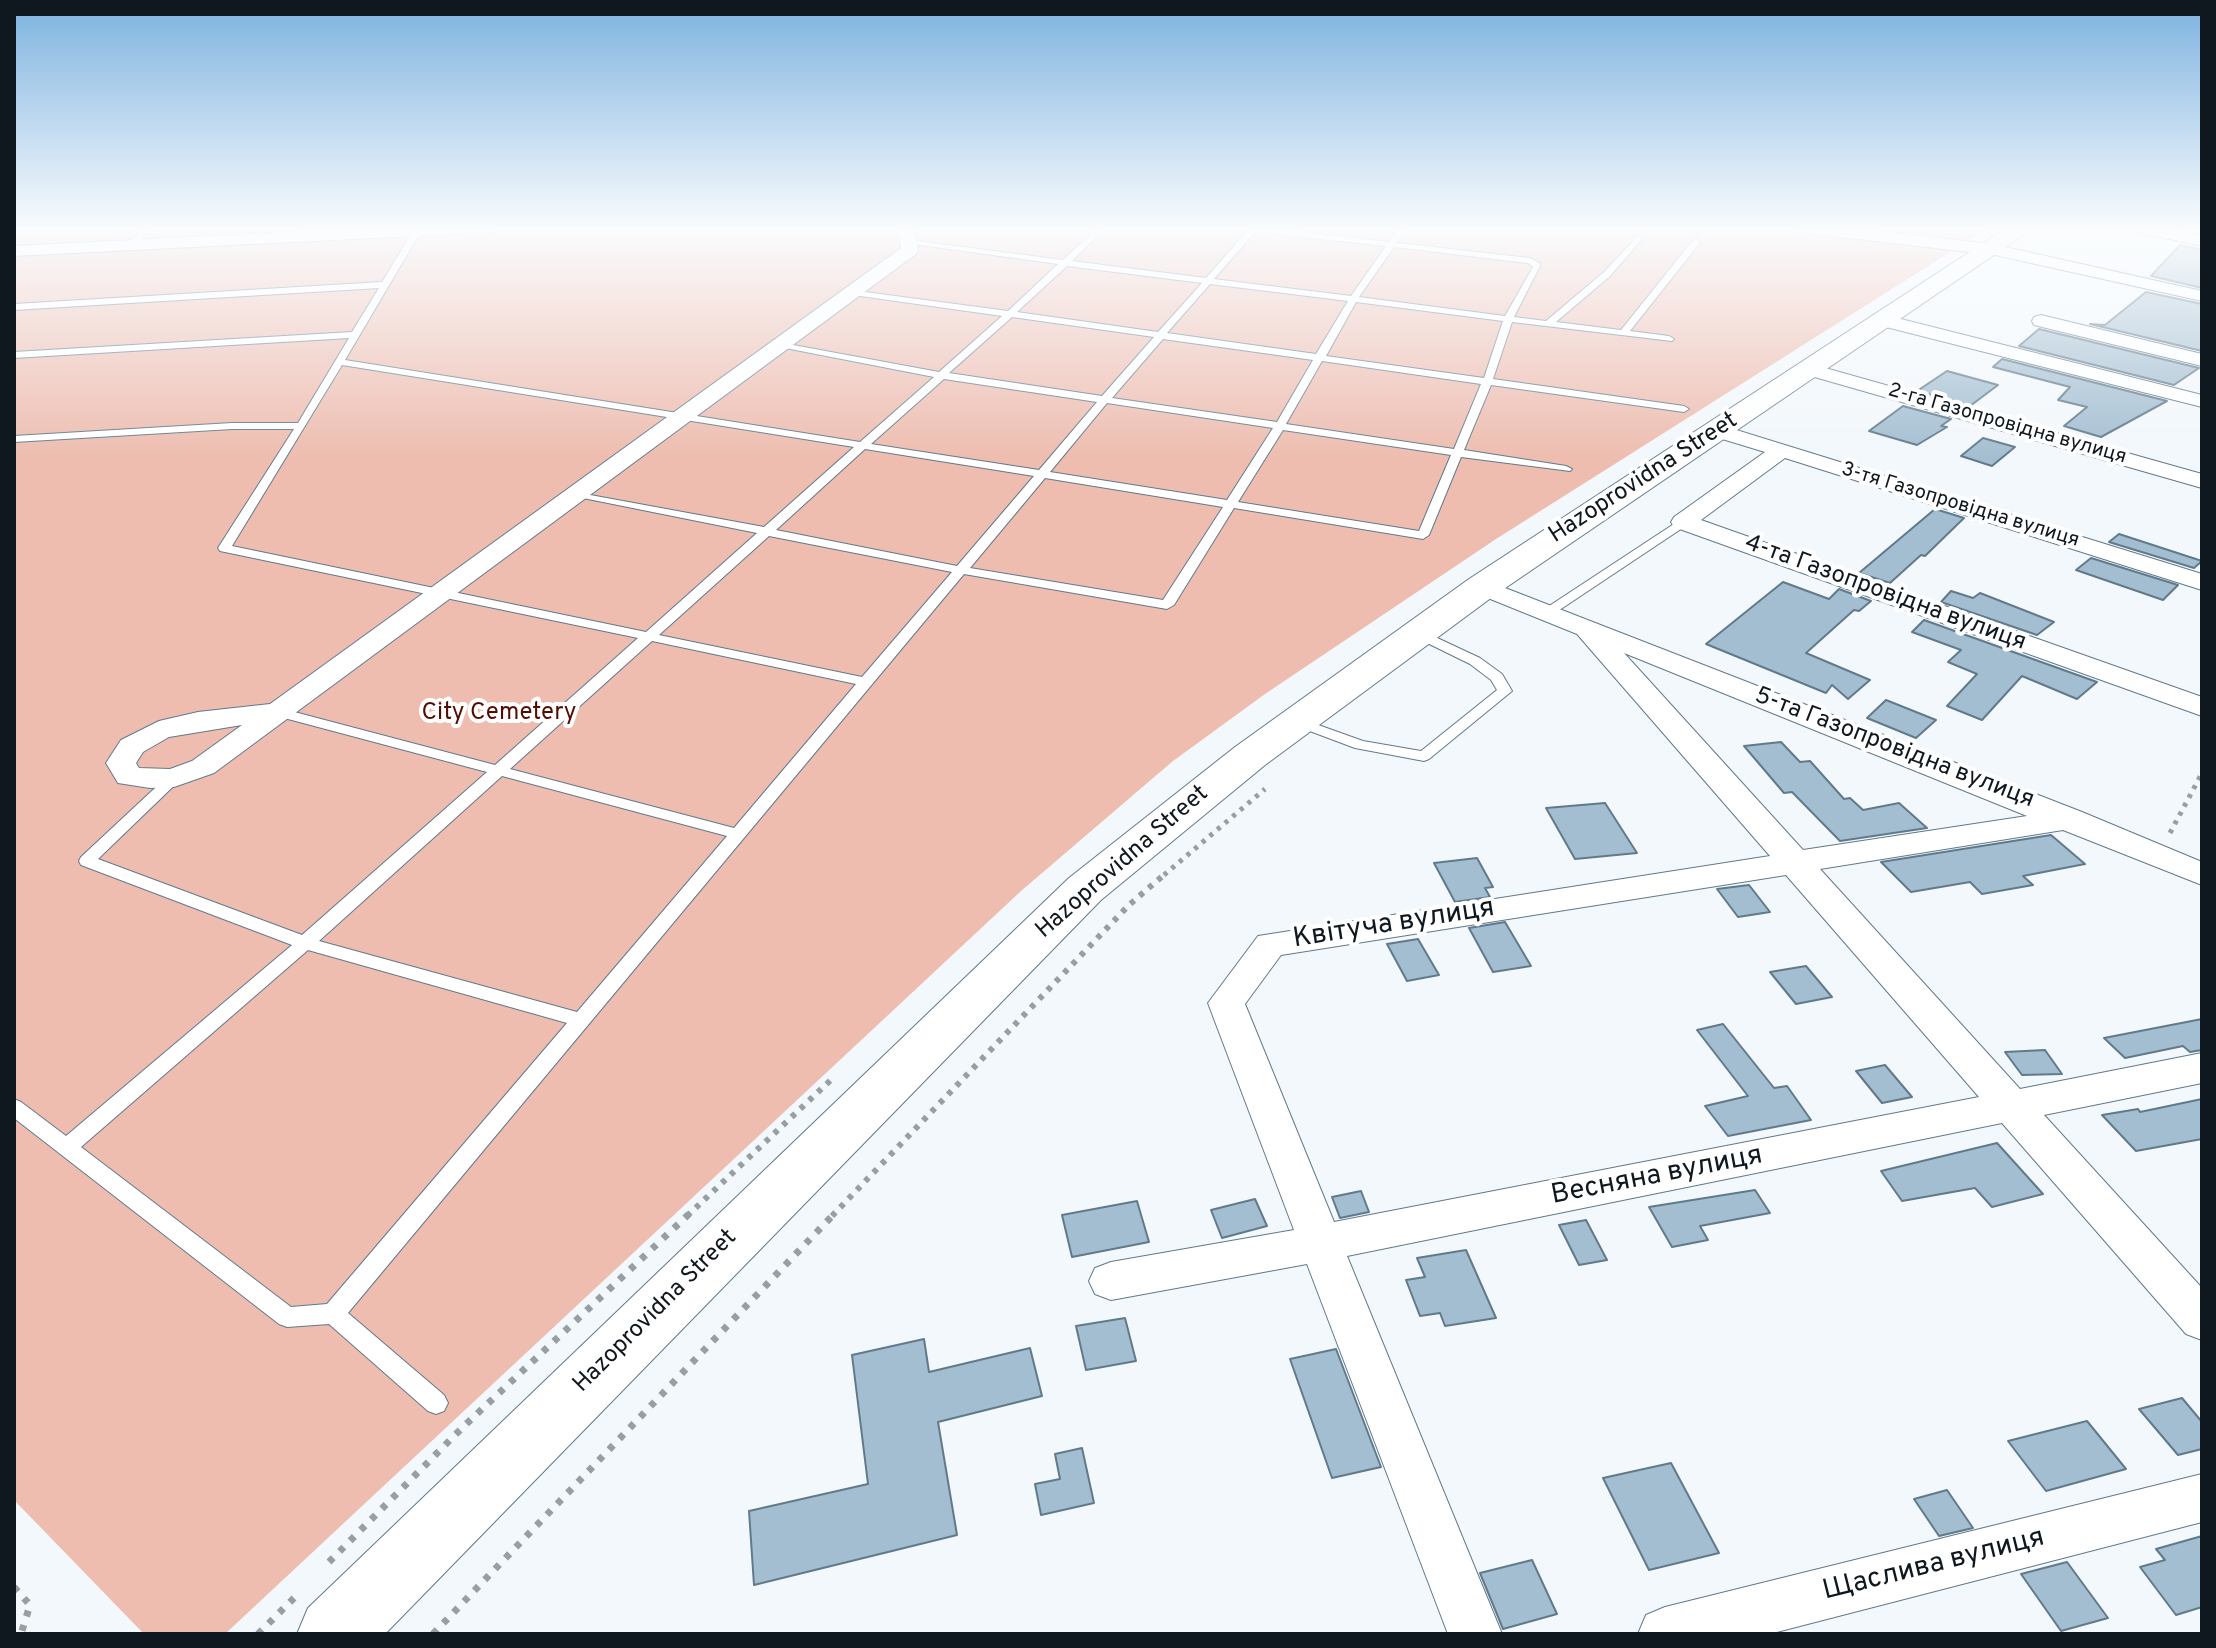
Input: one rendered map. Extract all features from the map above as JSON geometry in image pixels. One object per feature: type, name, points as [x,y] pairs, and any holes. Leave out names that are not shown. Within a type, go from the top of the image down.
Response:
[{"type":"main road","name":"Hazoprovidna Street","points":[[334,1634],[1085,889],[1296,721],[1482,587],[1910,304]]},
{"type":"street","points":[[278,712],[198,721],[159,730],[132,746],[121,763],[129,776],[150,779],[174,778],[203,767],[836,304]]},
{"type":"street","points":[[1885,321],[2202,401]]},
{"type":"street","points":[[2041,321],[2202,360]]},
{"type":"street","name":"2-га Газопровідна вулиця","points":[[1811,370],[2202,481]]},
{"type":"street","name":"3-тя Газопровідна вулиця","points":[[1717,430],[2202,582]]},
{"type":"street","points":[[1683,522],[1782,450]]},
{"type":"street","name":"4-та Газопровідна вулиця","points":[[1683,522],[2202,707]]},
{"type":"street","name":"5-та Газопровідна вулиця","points":[[1482,587],[2071,819],[2202,874]]},
{"type":"street","points":[[1586,628],[2010,1108],[2202,1320]]},
{"type":"street","name":"Квітуча вулиця","points":[[1475,1634],[1226,1003],[1270,945],[2071,819]]},
{"type":"street","name":"Весняна вулиця","points":[[1111,1281],[1321,1243],[2202,1068]]},
{"type":"street","name":"Щаслива вулиця","points":[[1665,1634],[2202,1498]]},
{"type":"lane","points":[[14,307],[66,304]]},
{"type":"lane","points":[[373,304],[302,426],[224,548],[867,682]]},
{"type":"lane","points":[[938,304],[1684,409]]},
{"type":"lane","points":[[68,1146],[305,943],[1021,304]]},
{"type":"lane","points":[[333,1314],[1188,304]]},
{"type":"lane","points":[[578,494],[961,570],[1167,605],[1281,424],[1351,304]]},
{"type":"lane","points":[[1402,304],[1669,339]]},
{"type":"lane","points":[[339,362],[1423,535],[1516,304]]},
{"type":"lane","points":[[1550,322],[1571,304]]},
{"type":"lane","points":[[1624,333],[1647,304]]},
{"type":"lane","points":[[14,355],[355,335]]},
{"type":"lane","points":[[780,344],[940,375],[1566,469]]},
{"type":"lane","points":[[14,439],[232,426],[302,426]]},
{"type":"lane","points":[[1547,612],[1683,522]]},
{"type":"lane","points":[[1296,721],[1360,745],[1424,756],[1505,691],[1497,677],[1475,661],[1418,633]]},
{"type":"lane","points":[[278,712],[739,834]]},
{"type":"lane","points":[[174,778],[87,861],[305,943],[582,1020]]},
{"type":"lane","points":[[14,1107],[287,1317],[333,1314],[436,1403]]},
{"type":"path","points":[[2158,855],[2202,773]]},
{"type":"path","points":[[433,1634],[1129,905],[1271,784]]},
{"type":"path","points":[[14,1587],[30,1605],[21,1634]]},
{"type":"green space","name":"City Cemetery","points":[[14,304],[1868,304],[1496,539],[1265,694],[1173,761],[1021,891],[225,1634],[144,1634],[14,1500]]},
{"type":"building","points":[[2131,304],[2202,304],[2202,351],[2090,324],[2105,325]]},
{"type":"building","points":[[2039,329],[2199,368],[2174,385],[2019,346]]},
{"type":"building","points":[[2002,359],[2167,401],[2101,437],[2064,426],[2087,407],[2058,400],[2070,387],[1993,367]]},
{"type":"building","points":[[1947,371],[1998,385],[1970,406],[1917,391]]},
{"type":"building","points":[[1903,406],[1951,419],[1941,426],[1947,427],[1917,445],[1869,431]]},
{"type":"building","points":[[1983,438],[2015,447],[1992,466],[1961,456]]},
{"type":"building","points":[[1935,509],[1964,518],[1925,556],[1921,555],[1890,583],[1859,573]]},
{"type":"building","points":[[2119,534],[2202,561],[2194,568],[2109,542]]},
{"type":"building","points":[[2091,558],[2178,585],[2163,600],[2076,570]]},
{"type":"building","points":[[1783,582],[1829,599],[1839,589],[1871,601],[1859,611],[1854,610],[1806,653],[1870,680],[1848,699],[1832,685],[1826,693],[1706,644]]},
{"type":"building","points":[[1951,591],[1973,598],[1980,593],[2054,622],[2037,635],[1941,602]]},
{"type":"building","points":[[1924,620],[2097,682],[2077,699],[2022,676],[1982,720],[1947,706],[1977,674],[1948,662],[1961,650],[1912,632]]},
{"type":"building","points":[[1886,700],[1936,720],[1916,738],[1867,718]]},
{"type":"building","points":[[1781,742],[1800,762],[1810,761],[1844,799],[1850,798],[1863,810],[1899,803],[1927,828],[1840,841],[1792,792],[1784,793],[1744,746]]},
{"type":"building","points":[[1605,803],[1637,853],[1575,859],[1546,808]]},
{"type":"building","points":[[2051,835],[2085,864],[2023,876],[2033,885],[1982,894],[1970,882],[1911,892],[1881,862]]},
{"type":"building","points":[[1477,858],[1493,887],[1485,888],[1490,897],[1455,902],[1434,863]]},
{"type":"building","points":[[1749,885],[1770,912],[1738,917],[1717,889]]},
{"type":"building","points":[[1505,922],[1531,966],[1493,972],[1469,928]]},
{"type":"building","points":[[1418,939],[1439,975],[1407,981],[1387,944]]},
{"type":"building","points":[[1806,966],[1832,997],[1796,1004],[1770,972]]},
{"type":"building","points":[[2202,1019],[2202,1050],[2190,1052],[2183,1046],[2125,1058],[2104,1038]]},
{"type":"building","points":[[1723,1024],[1774,1088],[1787,1086],[1811,1120],[1728,1136],[1705,1106],[1748,1096],[1697,1030]]},
{"type":"building","points":[[2045,1050],[2062,1074],[2022,1075],[2005,1052]]},
{"type":"building","points":[[1885,1065],[1912,1097],[1882,1103],[1856,1071]]},
{"type":"building","points":[[2202,1099],[2202,1139],[2136,1151],[2102,1115],[2138,1109],[2140,1112]]},
{"type":"building","points":[[1997,1143],[2043,1194],[1992,1207],[1975,1188],[1902,1201],[1881,1171]]},
{"type":"building","points":[[1755,1190],[1770,1213],[1700,1226],[1708,1240],[1672,1247],[1649,1207]]},
{"type":"building","points":[[1361,1191],[1369,1212],[1340,1218],[1332,1197]]},
{"type":"building","points":[[1255,1199],[1267,1226],[1222,1238],[1211,1210]]},
{"type":"building","points":[[1137,1201],[1149,1242],[1072,1257],[1062,1215]]},
{"type":"building","points":[[1586,1220],[1607,1260],[1579,1265],[1559,1225]]},
{"type":"building","points":[[1466,1250],[1496,1318],[1445,1326],[1440,1313],[1420,1316],[1406,1280],[1425,1277],[1417,1258]]},
{"type":"building","points":[[1125,1318],[1136,1361],[1086,1370],[1076,1326]]},
{"type":"building","points":[[924,1339],[929,1372],[1030,1348],[1042,1396],[938,1422],[957,1535],[754,1585],[749,1511],[868,1484],[852,1355]]},
{"type":"building","points":[[1336,1349],[1381,1467],[1332,1478],[1290,1359]]},
{"type":"building","points":[[2182,1398],[2202,1422],[2202,1449],[2178,1455],[2139,1409]]},
{"type":"building","points":[[2087,1421],[2126,1469],[2046,1491],[2008,1441]]},
{"type":"building","points":[[1082,1448],[1094,1503],[1041,1515],[1035,1484],[1060,1479],[1055,1454]]},
{"type":"building","points":[[1671,1463],[1719,1553],[1649,1570],[1603,1478]]},
{"type":"building","points":[[1947,1490],[1973,1528],[1939,1536],[1914,1499]]},
{"type":"building","points":[[2202,1536],[2202,1607],[2176,1615],[2140,1567],[2165,1560],[2156,1549]]},
{"type":"building","points":[[1532,1560],[1557,1614],[1503,1629],[1480,1573]]},
{"type":"building","points":[[2067,1562],[2108,1618],[2061,1631],[2021,1574]]}]
